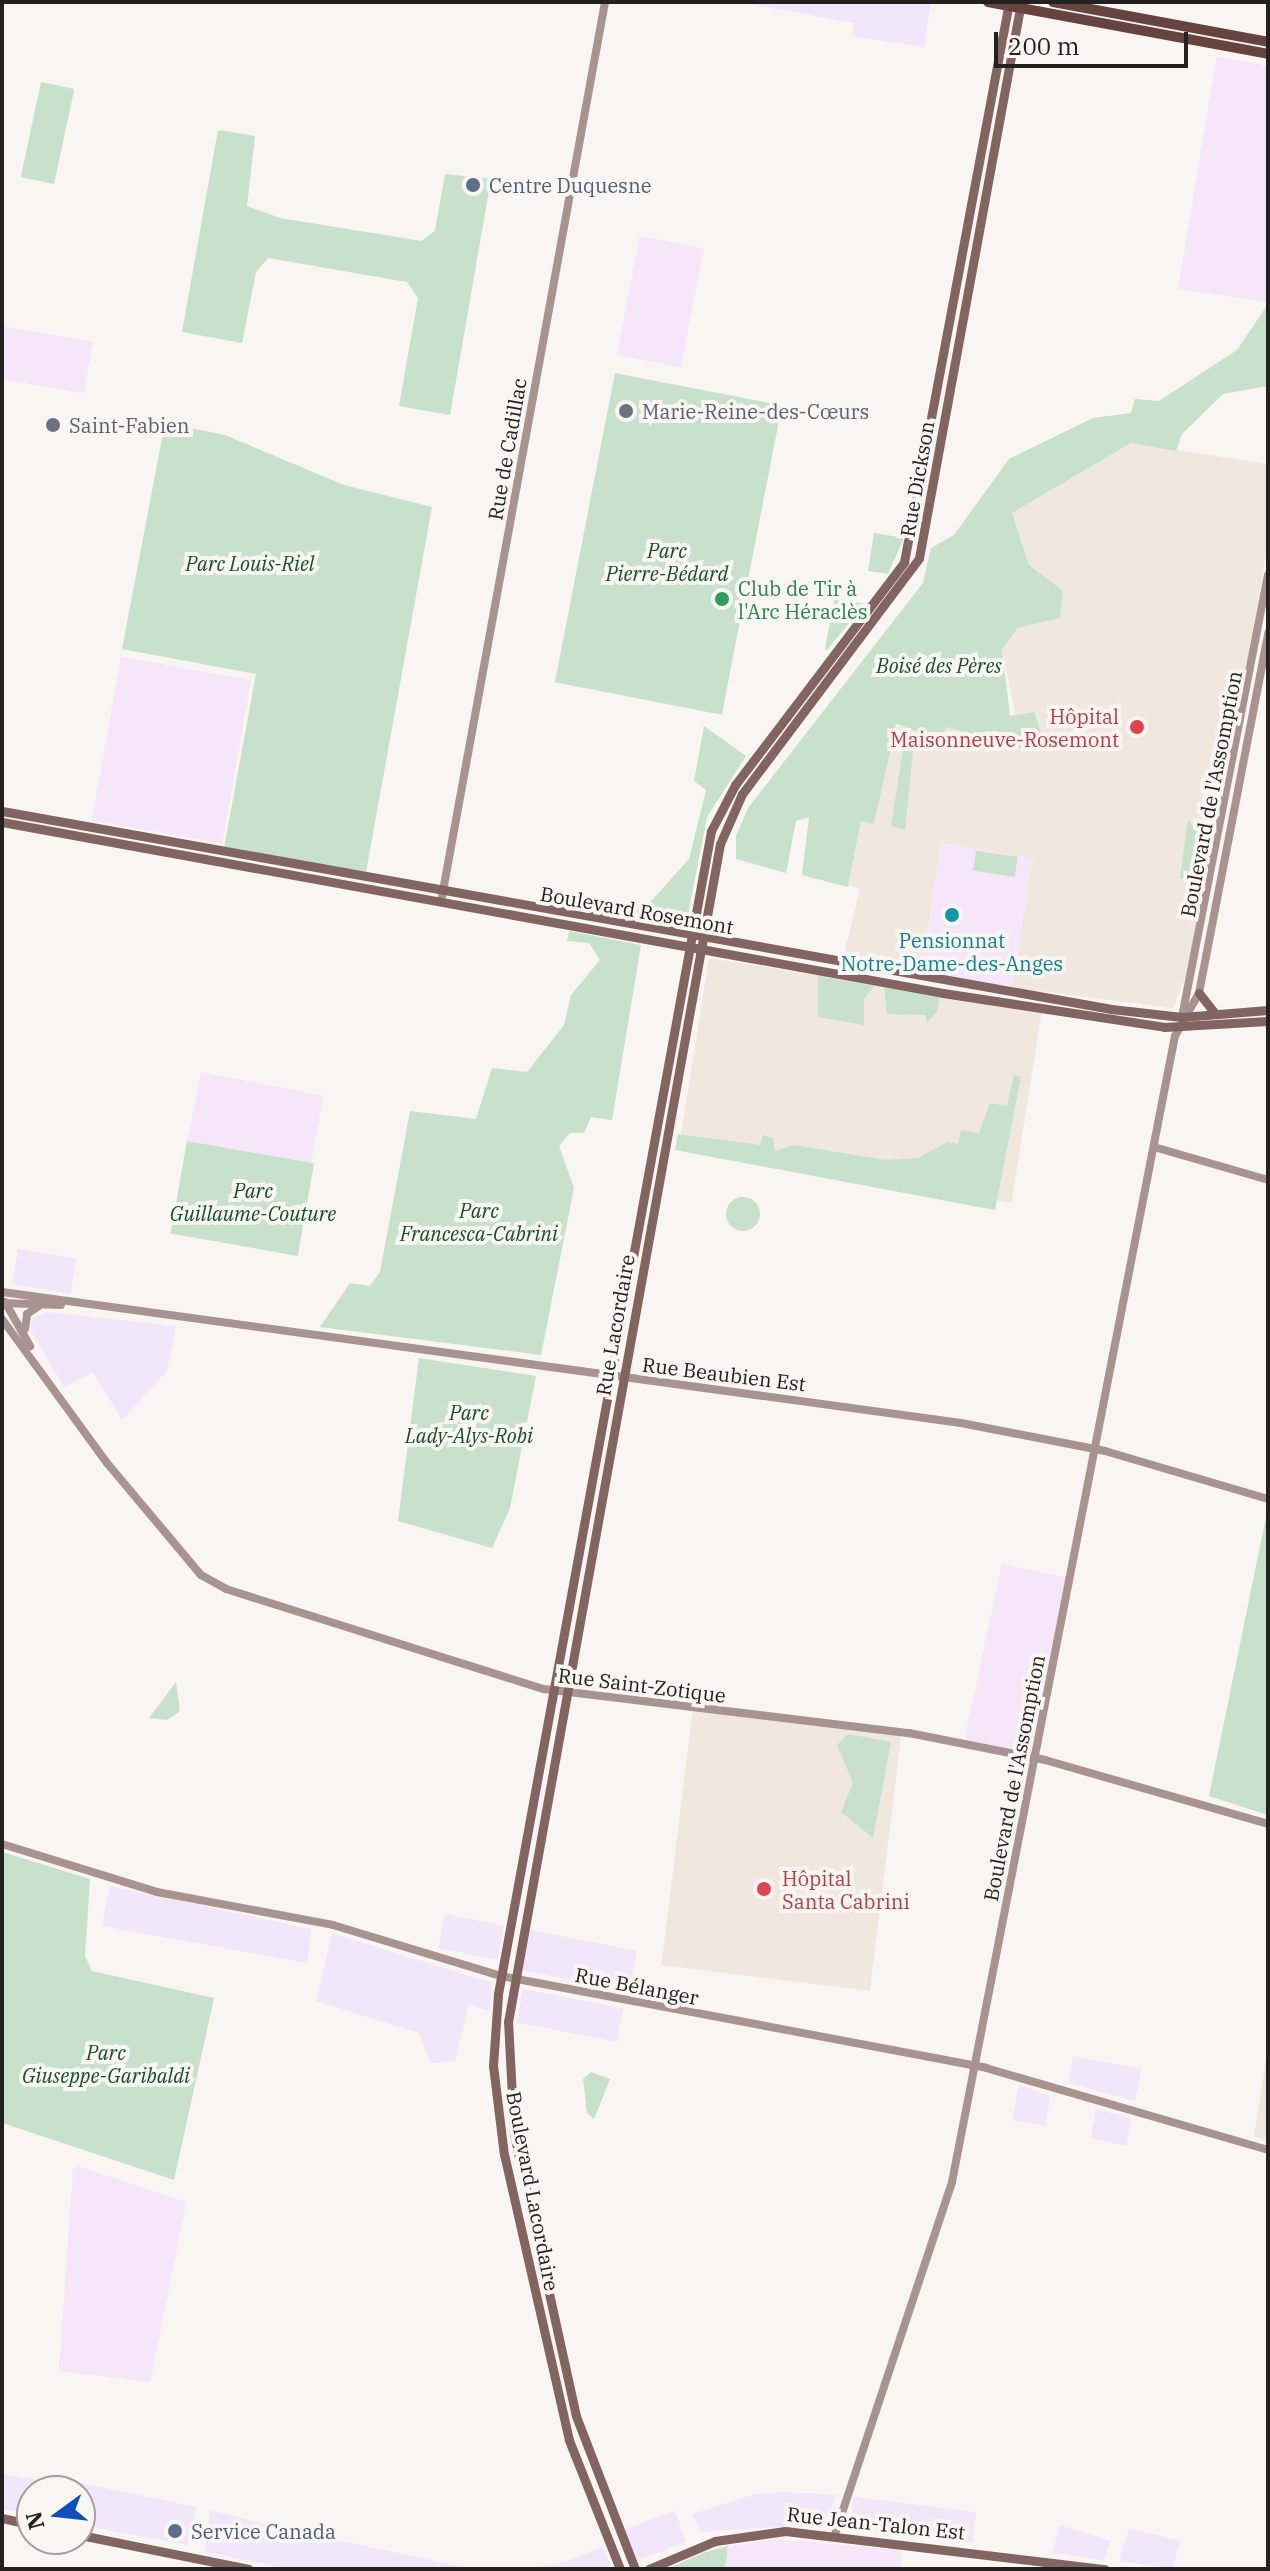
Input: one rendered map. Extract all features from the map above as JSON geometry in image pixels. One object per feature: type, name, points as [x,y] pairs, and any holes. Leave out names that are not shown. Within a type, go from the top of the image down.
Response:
[{"type":"main road","points":[[988,2],[1021,5],[1268,54]]},
{"type":"main road","points":[[1053,2],[1268,42]]},
{"type":"main road","name":"Rue Dickson","points":[[690,943],[722,804],[907,552],[1008,4]]},
{"type":"main road","name":"Rue Dickson","points":[[703,945],[733,809],[919,558],[1021,5]]},
{"type":"main road","name":"Boulevard Rosemont","points":[[2,811],[442,898]]},
{"type":"main road","name":"Boulevard Rosemont","points":[[2,822],[690,943],[1180,1022],[1268,1021]]},
{"type":"main road","name":"Rue Lacordaire","points":[[575,1574],[690,943]]},
{"type":"main road","name":"Rue Lacordaire","points":[[588,1577],[703,945]]},
{"type":"main road","points":[[1199,993],[1205,1010],[1226,1014]]},
{"type":"main road","name":"Boulevard Rosemont","points":[[1180,1022],[1268,1010]]},
{"type":"main road","points":[[666,1078],[680,1080]]},
{"type":"main road","name":"Boulevard Lacordaire","points":[[575,1574],[501,1976],[493,2066],[504,2155],[569,2440],[620,2569]]},
{"type":"main road","name":"Boulevard Lacordaire","points":[[588,1577],[515,1978],[506,2063],[516,2148],[581,2438],[635,2569]]},
{"type":"main road","name":"Rue Jean-Talon Est","points":[[649,2569],[741,2535],[835,2534],[1105,2569]]},
{"type":"main road","points":[[96,2538],[249,2569]]},
{"type":"street","name":"Rue de Cadillac","points":[[442,898],[605,2]]},
{"type":"street","name":"Boulevard de l'Assomption","points":[[835,2534],[952,2182],[1268,575]]},
{"type":"street","name":"Boulevard de l'Assomption","points":[[1180,1022],[1199,993],[1268,633]]},
{"type":"street","points":[[1154,1147],[1268,1180]]},
{"type":"street","name":"Rue Beaubien Est","points":[[3,1299],[40,1306],[74,1304]]},
{"type":"street","name":"Rue Beaubien Est","points":[[3,1299],[74,1304],[955,1422],[1095,1449],[1268,1499]]},
{"type":"street","name":"Rue Saint-Zotique","points":[[3,1299],[85,1436],[211,1582],[567,1693],[841,1723],[1034,1758],[1268,1824]]},
{"type":"street","points":[[25,1333],[27,1314],[40,1306]]},
{"type":"street","name":"Rue Saint-Zotique","points":[[2,1319],[34,1354]]},
{"type":"street","name":"Rue Bélanger","points":[[2,1844],[157,1892],[323,1922],[501,1976],[974,2067],[1268,2150]]},
{"type":"shaded area","points":[[931,2],[924,47],[852,36],[854,23],[749,4]]},
{"type":"shaded area","points":[[1217,57],[1268,66],[1268,302],[1178,289]]},
{"type":"shaded area","points":[[640,236],[704,248],[681,367],[617,355]]},
{"type":"shaded area","points":[[2,326],[93,342],[84,393],[2,379]]},
{"type":"shaded area","name":"Hôpital Maisonneuve-Rosemont","points":[[1131,443],[1268,464],[1268,542],[1248,657],[1190,966],[1173,1008],[1009,987],[1032,858],[942,843],[921,972],[843,958],[860,889],[849,885],[861,821],[875,823],[890,728],[910,726],[941,739],[946,727],[960,728],[1022,748],[1002,648],[1018,628],[1060,618],[1029,565],[1012,513]]},
{"type":"shaded area","points":[[121,657],[251,680],[222,843],[92,820]]},
{"type":"shaded area","points":[[941,843],[1033,858],[1012,987],[921,972]]},
{"type":"shaded area","points":[[709,958],[1042,1011],[1011,1203],[678,1151]]},
{"type":"shaded area","points":[[201,1072],[324,1096],[310,1165],[188,1141]]},
{"type":"shaded area","points":[[18,1249],[76,1258],[71,1294],[12,1285]]},
{"type":"shaded area","points":[[46,1312],[176,1326],[167,1371],[122,1420],[93,1372],[64,1387],[30,1330],[32,1318]]},
{"type":"shaded area","points":[[1002,1564],[1069,1578],[1031,1758],[964,1744]]},
{"type":"shaded area","name":"Hôpital Santa Cabrini","points":[[693,1708],[901,1734],[870,1991],[661,1965]]},
{"type":"shaded area","points":[[110,1886],[311,1929],[307,1963],[102,1926]]},
{"type":"shaded area","points":[[445,1914],[504,1925],[497,1960],[438,1948]]},
{"type":"shaded area","points":[[530,1930],[637,1951],[629,1991],[522,1970]]},
{"type":"shaded area","points":[[332,1933],[492,1983],[490,2011],[469,2005],[455,2061],[430,2063],[419,2033],[316,2001]]},
{"type":"shaded area","points":[[523,1989],[623,2008],[617,2042],[517,2022]]},
{"type":"shaded area","points":[[1268,2047],[1268,2142],[1254,2136]]},
{"type":"shaded area","points":[[1073,2056],[1141,2069],[1135,2101],[1069,2083]]},
{"type":"shaded area","points":[[1019,2085],[1050,2096],[1045,2126],[1012,2120]]},
{"type":"shaded area","points":[[1096,2108],[1131,2119],[1126,2146],[1091,2138]]},
{"type":"shaded area","points":[[79,2166],[186,2202],[150,2382],[59,2371],[73,2170]]},
{"type":"shaded area","points":[[2,2474],[16,2476],[16,2512],[2,2509]]},
{"type":"shaded area","points":[[96,2486],[196,2507],[188,2545],[96,2528]]},
{"type":"shaded area","points":[[756,2494],[837,2495],[824,2524],[700,2532],[692,2514]]},
{"type":"shaded area","points":[[854,2497],[976,2512],[972,2543],[850,2528]]},
{"type":"shaded area","points":[[210,2510],[464,2567],[289,2569],[205,2552]]},
{"type":"shaded area","points":[[675,2511],[686,2542],[634,2561],[622,2530]]},
{"type":"shaded area","points":[[1060,2525],[1111,2541],[1104,2560],[1052,2553]]},
{"type":"shaded area","points":[[1129,2528],[1181,2541],[1172,2568],[1119,2561]]},
{"type":"shaded area","points":[[776,2539],[900,2550],[901,2569],[725,2569],[728,2546]]},
{"type":"shaded area","points":[[602,2547],[613,2569],[530,2569],[567,2561]]},
{"type":"green space","points":[[41,82],[74,89],[54,184],[21,177]]},
{"type":"green space","points":[[218,130],[255,136],[247,206],[280,218],[421,241],[435,231],[445,174],[491,179],[450,415],[399,406],[418,298],[407,282],[268,258],[256,272],[242,343],[182,332]]},
{"type":"green space","name":"Boisé des Pères","points":[[1268,304],[1268,386],[1223,394],[1182,434],[1176,451],[1131,443],[1012,513],[1029,565],[1063,591],[1060,618],[1018,628],[1002,649],[1010,716],[1034,712],[1045,744],[1022,748],[946,727],[941,739],[896,724],[874,824],[861,821],[848,887],[802,875],[809,817],[796,821],[786,873],[736,859],[736,836],[748,808],[923,583],[931,548],[954,535],[1009,459],[1093,418],[1131,413],[1135,399],[1159,401],[1237,350]]},
{"type":"green space","name":"Parc Pierre-Bédard","points":[[615,373],[782,405],[722,715],[555,682]]},
{"type":"green space","name":"Parc Louis-Riel","points":[[165,423],[225,435],[344,485],[432,507],[366,872],[224,848],[256,674],[122,649]]},
{"type":"green space","points":[[874,533],[904,538],[888,574],[868,571]]},
{"type":"green space","points":[[835,598],[865,604],[826,651],[825,648]]},
{"type":"green space","points":[[704,726],[746,756],[707,817],[685,930],[574,911],[576,905],[645,908],[689,859],[706,790],[694,781]]},
{"type":"green space","points":[[905,737],[914,741],[905,830],[891,826]]},
{"type":"green space","points":[[1217,801],[1205,883],[1180,878],[1188,820],[1196,831],[1208,829]]},
{"type":"green space","points":[[976,851],[1018,857],[1015,877],[973,871]]},
{"type":"green space","name":"Parc Francesca-Cabrini","points":[[569,931],[641,945],[612,1120],[591,1117],[584,1133],[570,1133],[559,1146],[574,1188],[541,1355],[320,1327],[350,1283],[370,1286],[380,1272],[410,1111],[476,1119],[492,1068],[527,1072],[564,1025],[571,995],[600,960],[589,943],[567,941]]},
{"type":"green space","points":[[818,976],[874,986],[864,999],[864,1025],[818,1017]]},
{"type":"green space","points":[[884,987],[940,996],[937,1012],[927,1022],[925,1015],[887,1014]]},
{"type":"green space","points":[[1014,1075],[1021,1077],[995,1210],[675,1150],[678,1134],[760,1145],[763,1135],[773,1138],[775,1151],[794,1145],[886,1160],[918,1158],[947,1142],[958,1144],[961,1130],[979,1133],[990,1103],[1007,1106]]},
{"type":"green space","name":"Parc Guillaume-Couture","points":[[187,1141],[314,1163],[298,1256],[171,1234]]},
{"type":"green space","points":[[743,1197],[755,1202],[760,1214],[755,1226],[743,1231],[731,1226],[726,1214],[731,1202]]},
{"type":"green space","name":"Parc Lady-Alys-Robi","points":[[419,1358],[536,1376],[510,1508],[492,1548],[398,1521]]},
{"type":"green space","points":[[1268,1507],[1268,1815],[1209,1796]]},
{"type":"green space","points":[[176,1682],[180,1711],[167,1720],[149,1718]]},
{"type":"green space","points":[[848,1734],[891,1742],[873,1838],[841,1812],[853,1783],[837,1745]]},
{"type":"green space","name":"Parc Giuseppe-Garibaldi","points":[[2,1852],[90,1879],[85,1956],[92,1971],[214,1998],[174,2180],[2,2123]]},
{"type":"green space","points":[[591,2072],[610,2079],[594,2119],[587,2113],[583,2079]]},
{"type":"green space","points":[[728,2546],[725,2569],[667,2569],[703,2553]]},
{"type":"place","name":"Centre Duquesne","points":[[473,185]]},
{"type":"place","name":"Marie-Reine-des-Cœurs","points":[[626,411]]},
{"type":"place","name":"Saint-Fabien","points":[[53,425]]},
{"type":"place","name":"Club de Tir à l'Arc Héraclès","points":[[722,599]]},
{"type":"place","name":"Hôpital Maisonneuve-Rosemont","points":[[1137,727]]},
{"type":"place","name":"Pensionnat Notre-Dame-des-Anges","points":[[952,915]]},
{"type":"place","name":"Hôpital Santa Cabrini","points":[[764,1889]]},
{"type":"place","name":"Service Canada","points":[[175,2531]]}]
